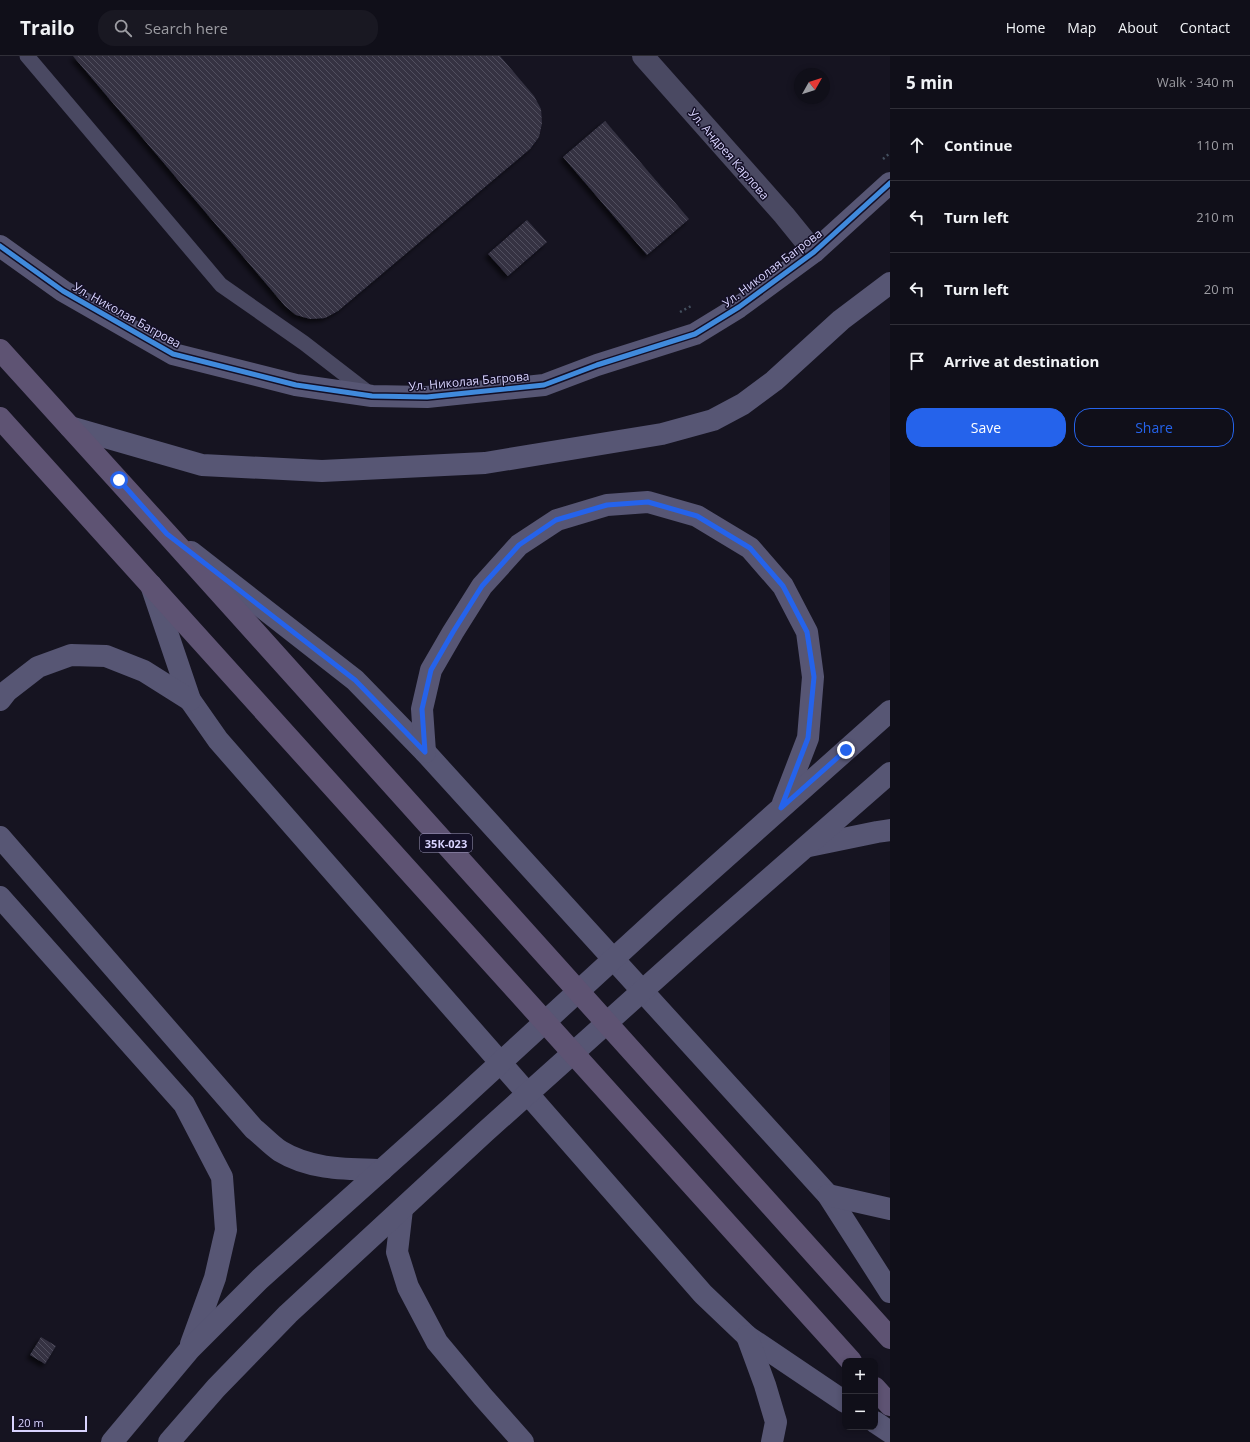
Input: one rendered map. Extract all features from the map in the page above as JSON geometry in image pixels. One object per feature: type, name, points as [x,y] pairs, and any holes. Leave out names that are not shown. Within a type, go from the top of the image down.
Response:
[{"type":"main road","name":"Ул. Николая Багрова","points":[[0,246],[63,291],[173,354],[296,385],[372,396],[427,397],[544,385],[597,364],[696,334],[739,307],[814,252],[890,183]]},
{"type":"main road","points":[[70,427],[202,465],[322,471],[485,463],[662,434],[713,420],[743,404],[774,381],[841,320],[890,283]]},
{"type":"main road","name":"35К-023","points":[[0,350],[890,1338]]},
{"type":"main road","points":[[0,418],[848,1358]]},
{"type":"main road","points":[[425,752],[422,709],[431,670],[453,632],[487,580],[519,545],[556,520],[607,505],[648,502],[697,516],[750,548],[783,586],[807,632],[814,677],[808,738],[781,808]]},
{"type":"main road","points":[[167,534],[355,680],[425,752],[828,1195],[890,1292]]},
{"type":"main road","points":[[151,585],[190,700],[223,746],[703,1294],[747,1336],[842,1400]]},
{"type":"main road","points":[[0,700],[7,691],[38,667],[71,655],[106,656],[144,671],[190,700]]},
{"type":"main road","points":[[112,1442],[190,1349],[260,1279],[452,1108],[669,908],[890,711]]},
{"type":"main road","points":[[169,1442],[216,1388],[288,1314],[485,1132],[698,941],[890,773]]},
{"type":"main road","points":[[808,846],[890,830]]},
{"type":"main road","points":[[0,837],[254,1129],[280,1151],[311,1164],[344,1169],[382,1170]]},
{"type":"main road","points":[[0,897],[184,1104],[222,1177],[226,1230],[215,1278],[190,1349]]},
{"type":"main road","points":[[828,1195],[890,1209]]},
{"type":"main road","points":[[402,1209],[397,1252],[408,1287],[437,1342],[483,1398],[523,1442]]},
{"type":"main road","points":[[747,1336],[765,1385],[776,1422],[772,1442]]},
{"type":"main road","points":[[878,1391],[890,1405]]},
{"type":"main road","points":[[878,1424],[890,1432]]},
{"type":"street","name":"Ул. Андрея Карлова","points":[[643,56],[814,252]]},
{"type":"lane","points":[[27,56],[221,285],[304,343],[372,396]]},
{"type":"path","points":[[879,164],[890,153]]},
{"type":"path","points":[[676,314],[696,303]]},
{"type":"building","points":[[73,56],[500,56],[534,96],[541,109],[542,123],[539,137],[530,149],[338,311],[325,318],[310,319],[296,315],[285,306]]},
{"type":"building","points":[[605,121],[689,219],[647,255],[563,157]]},
{"type":"building","points":[[527,220],[547,242],[508,276],[488,254]]},
{"type":"building","points":[[41,1337],[56,1346],[45,1364],[30,1355]]},
{"type":"cycle path","points":[[0,246],[63,291],[173,354],[296,385],[372,396],[427,397],[544,385],[597,365],[695,334],[739,307],[814,252],[890,183]]},
{"type":"route","points":[[119,480],[167,534],[355,680],[425,752],[422,709],[431,670],[482,586],[519,545],[556,520],[607,505],[648,502],[697,516],[750,548],[783,586],[807,632],[814,677],[808,738],[781,808],[846,750]]}]
